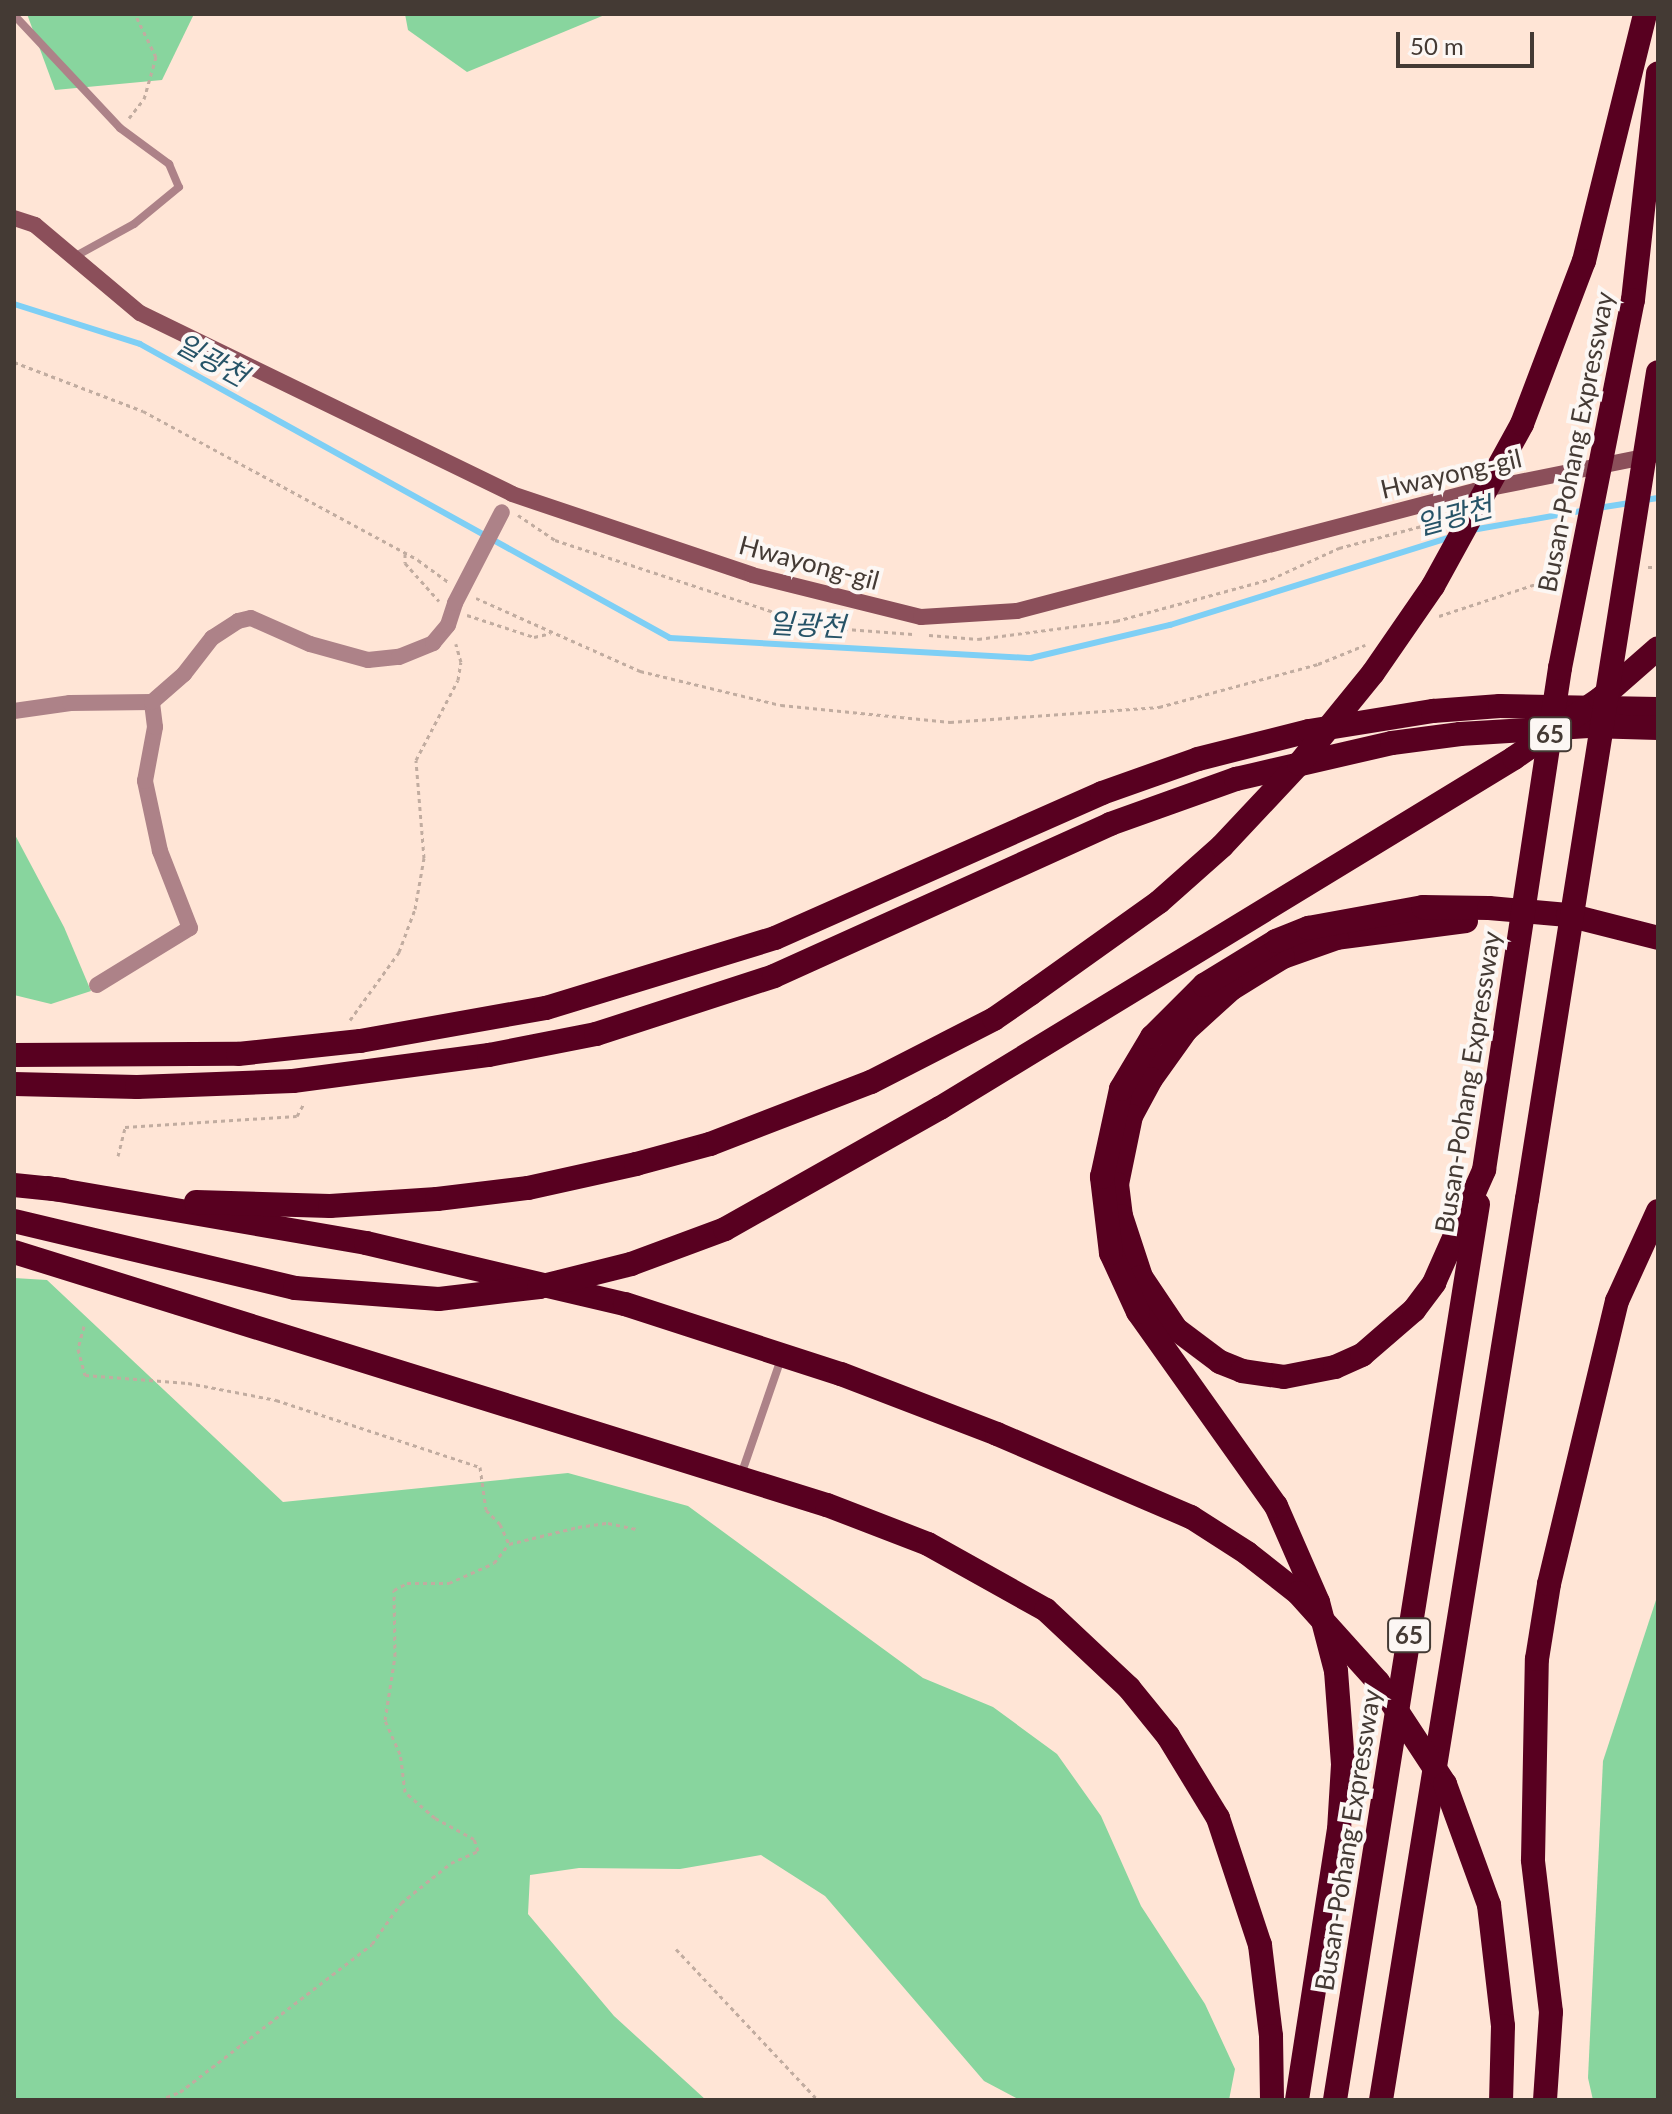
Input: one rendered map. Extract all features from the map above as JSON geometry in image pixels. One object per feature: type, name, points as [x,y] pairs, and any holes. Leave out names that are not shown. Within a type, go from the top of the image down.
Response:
[{"type":"highway","points":[[14,1185],[208,1203],[330,1206],[528,1188],[710,1144],[788,1116],[933,1052],[1030,994],[1159,902],[1222,846],[1299,764],[1373,673],[1433,586],[1522,424],[1584,261],[1645,14]]},
{"type":"highway","name":"Busan-Pohang Expressway","points":[[1335,2100],[1484,1170],[1560,668],[1633,300],[1658,73]]},
{"type":"highway","name":"65","points":[[1381,2100],[1658,372]]},
{"type":"highway","points":[[14,1221],[295,1288],[439,1299],[539,1287],[631,1264],[725,1229],[940,1108],[1514,758],[1600,699],[1658,648]]},
{"type":"highway","points":[[14,1055],[238,1054],[360,1041],[546,1008],[775,938],[1102,793],[1198,759],[1309,731],[1433,711],[1500,706],[1658,709]]},
{"type":"highway","points":[[14,1084],[137,1087],[293,1081],[410,1067],[596,1034],[774,976],[1110,824],[1236,779],[1392,743],[1460,734],[1589,726],[1658,728]]},
{"type":"highway","points":[[1297,2100],[1339,1830],[1343,1764],[1336,1671],[1318,1602],[1276,1506],[1138,1312],[1111,1253],[1102,1177],[1121,1089],[1152,1037],[1204,985],[1276,941],[1308,928],[1423,907],[1489,908],[1568,915],[1658,938]]},
{"type":"highway","points":[[1484,1170],[1434,1283],[1414,1310],[1362,1355],[1335,1367],[1284,1377],[1242,1371],[1220,1362],[1176,1329],[1141,1277],[1121,1216],[1117,1184],[1131,1116],[1159,1067],[1186,1030],[1231,989],[1283,957],[1337,938],[1470,920],[1607,937],[1658,955]]},
{"type":"highway","points":[[48,1188],[366,1243],[625,1304],[782,1355],[1096,1475],[1191,1517],[1247,1553],[1298,1593],[1378,1682],[1445,1784],[1489,1905],[1503,2026],[1501,2100]]},
{"type":"highway","points":[[1545,2100],[1551,2012],[1533,1860],[1537,1659],[1549,1584],[1617,1301],[1658,1211]]},
{"type":"highway","points":[[14,1252],[740,1477],[928,1544],[994,1578],[1057,1620],[1129,1688],[1197,1779],[1248,1896],[1268,1993],[1272,2100]]},
{"type":"main road","name":"Hwayong-gil","points":[[14,218],[35,225],[140,313],[512,494],[752,575],[921,617],[1017,611],[1475,491],[1658,454]]},
{"type":"street","points":[[14,711],[70,703],[152,702],[184,674],[212,638],[238,621],[251,618],[368,660],[399,657],[433,643],[508,512],[512,494]]},
{"type":"street","points":[[97,985],[190,928],[160,851],[145,781],[155,727],[152,702]]},
{"type":"lane","points":[[14,15],[120,128],[169,164],[179,187],[134,224],[74,257]]},
{"type":"lane","points":[[740,1477],[782,1355]]},
{"type":"path","points":[[120,128],[144,99],[156,57],[135,14]]},
{"type":"path","points":[[508,512],[555,540],[820,627],[978,639],[1116,621],[1271,579],[1339,548],[1447,519]]},
{"type":"path","points":[[346,1027],[399,952],[423,877],[416,760],[458,680],[461,662],[451,613],[405,563],[405,554]]},
{"type":"path","points":[[451,613],[534,637],[551,633]]},
{"type":"path","points":[[118,1156],[125,1127],[297,1116],[303,1105]]},
{"type":"path","points":[[84,1326],[78,1349],[85,1375],[173,1381],[276,1400],[480,1467],[486,1510],[500,1524],[509,1544]]},
{"type":"path","points":[[159,2100],[180,2092],[372,1944],[401,1903],[451,1863],[478,1851],[462,1830],[435,1818],[405,1792],[400,1754],[385,1720],[395,1656],[394,1590],[407,1583],[449,1583],[494,1563],[509,1544],[608,1523],[637,1529]]},
{"type":"path","points":[[676,1949],[818,2100]]},
{"type":"green space","points":[[27,14],[194,14],[162,80],[55,90]]},
{"type":"green space","points":[[405,14],[607,14],[467,72],[408,30]]},
{"type":"green space","points":[[14,833],[64,927],[91,991],[51,1004],[14,995]]},
{"type":"green space","points":[[14,1278],[47,1280],[283,1502],[568,1473],[688,1506],[923,1678],[993,1707],[1057,1754],[1101,1816],[1141,1906],[1205,2004],[1235,2069],[1229,2100],[1020,2100],[984,2081],[825,1896],[761,1855],[680,1869],[579,1868],[530,1875],[528,1914],[614,2016],[706,2100],[14,2100]]},
{"type":"green space","points":[[1658,1594],[1658,2100],[1593,2100],[1588,2078],[1603,1761]]},
{"type":"waterway","name":"일광천","points":[[14,304],[140,344],[670,638],[1031,658],[1170,625],[1450,537]]},
{"type":"waterway","name":"일광천","points":[[1645,500],[1658,498]]},
{"type":"waterway","name":"일광천","points":[[1598,508],[1630,503]]},
{"type":"waterway","name":"일광천","points":[[1472,530],[1587,510]]}]
